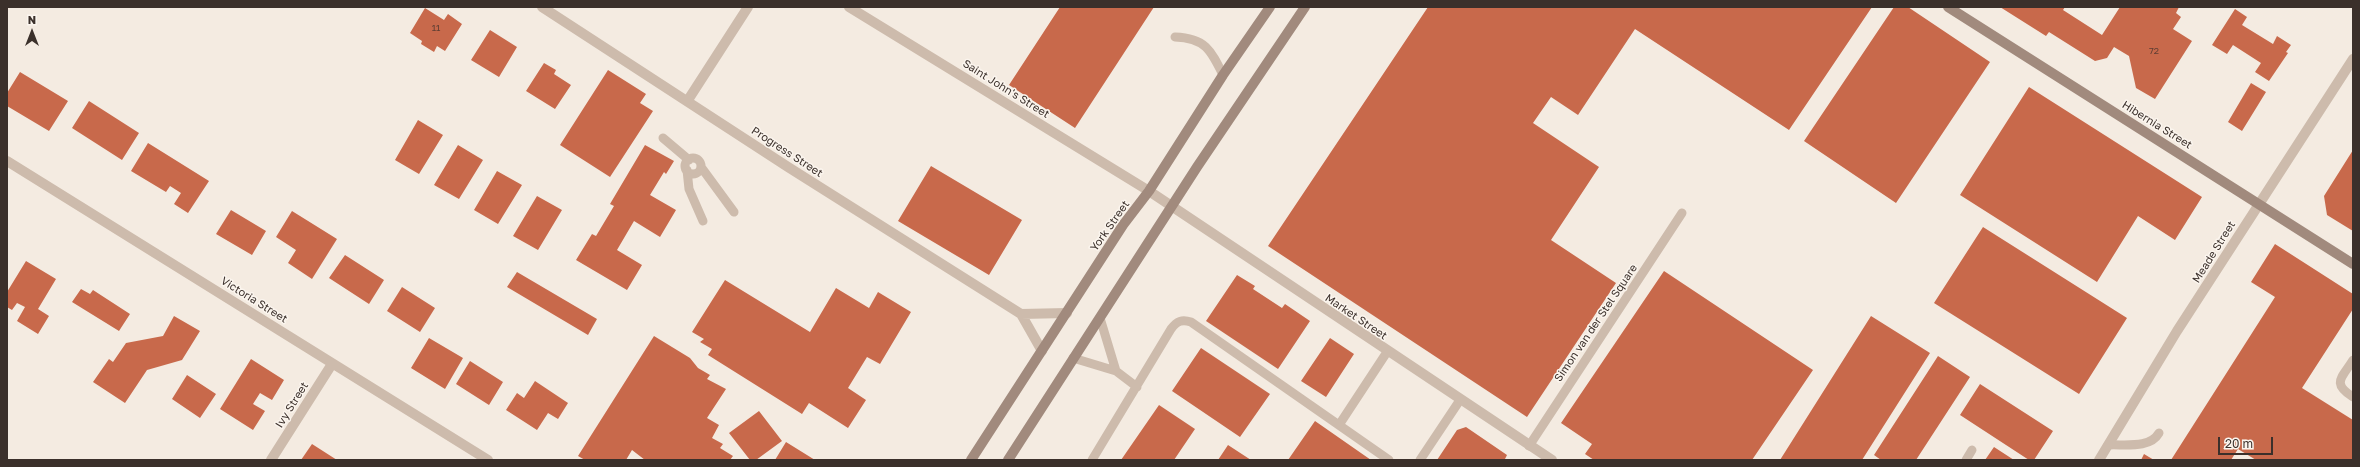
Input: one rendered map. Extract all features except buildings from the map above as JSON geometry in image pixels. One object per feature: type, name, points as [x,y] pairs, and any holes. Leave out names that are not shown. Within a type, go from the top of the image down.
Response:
[{"type":"main road","name":"York Street","points":[[971,460],[1123,225],[1149,191],[1223,75],[1270,7]]},
{"type":"main road","points":[[1008,460],[1172,207],[1305,7]]},
{"type":"main road","name":"Hibernia Street","points":[[1948,7],[2353,264]]},
{"type":"street","name":"Progress Street","points":[[542,7],[688,100],[788,167],[1021,314],[1042,351]]},
{"type":"street","points":[[688,100],[748,7]]},
{"type":"street","name":"Saint John's Street","points":[[849,7],[1149,191]]},
{"type":"street","name":"Meade Street","points":[[2099,460],[2258,204],[2353,59]]},
{"type":"street","name":"Victoria Street","points":[[7,161],[488,460]]},
{"type":"street","name":"Market Street","points":[[1149,191],[1387,352],[1552,460]]},
{"type":"street","points":[[1021,314],[1067,313]]},
{"type":"street","name":"Ivy Street","points":[[271,460],[332,364]]},
{"type":"lane","points":[[1175,37],[1191,38],[1205,46],[1215,59],[1223,75]]},
{"type":"lane","points":[[663,138],[689,160],[696,159],[734,212]]},
{"type":"lane","points":[[689,160],[686,164],[689,188],[703,221]]},
{"type":"lane","points":[[687,170],[695,174],[701,167]]},
{"type":"lane","name":"Simon van der Stel Square","points":[[1529,446],[1682,214]]},
{"type":"lane","points":[[1100,318],[1116,371]]},
{"type":"lane","points":[[1092,460],[1171,329],[1180,321],[1187,321],[1389,460]]},
{"type":"lane","points":[[1339,425],[1387,352]]},
{"type":"lane","points":[[1073,358],[1116,371],[1137,387]]},
{"type":"lane","points":[[2353,360],[2340,385],[2342,390],[2353,397]]},
{"type":"lane","points":[[1420,460],[1460,400]]},
{"type":"lane","points":[[2108,445],[2146,443],[2156,437],[2159,433]]},
{"type":"lane","points":[[1966,460],[1972,450]]}]
